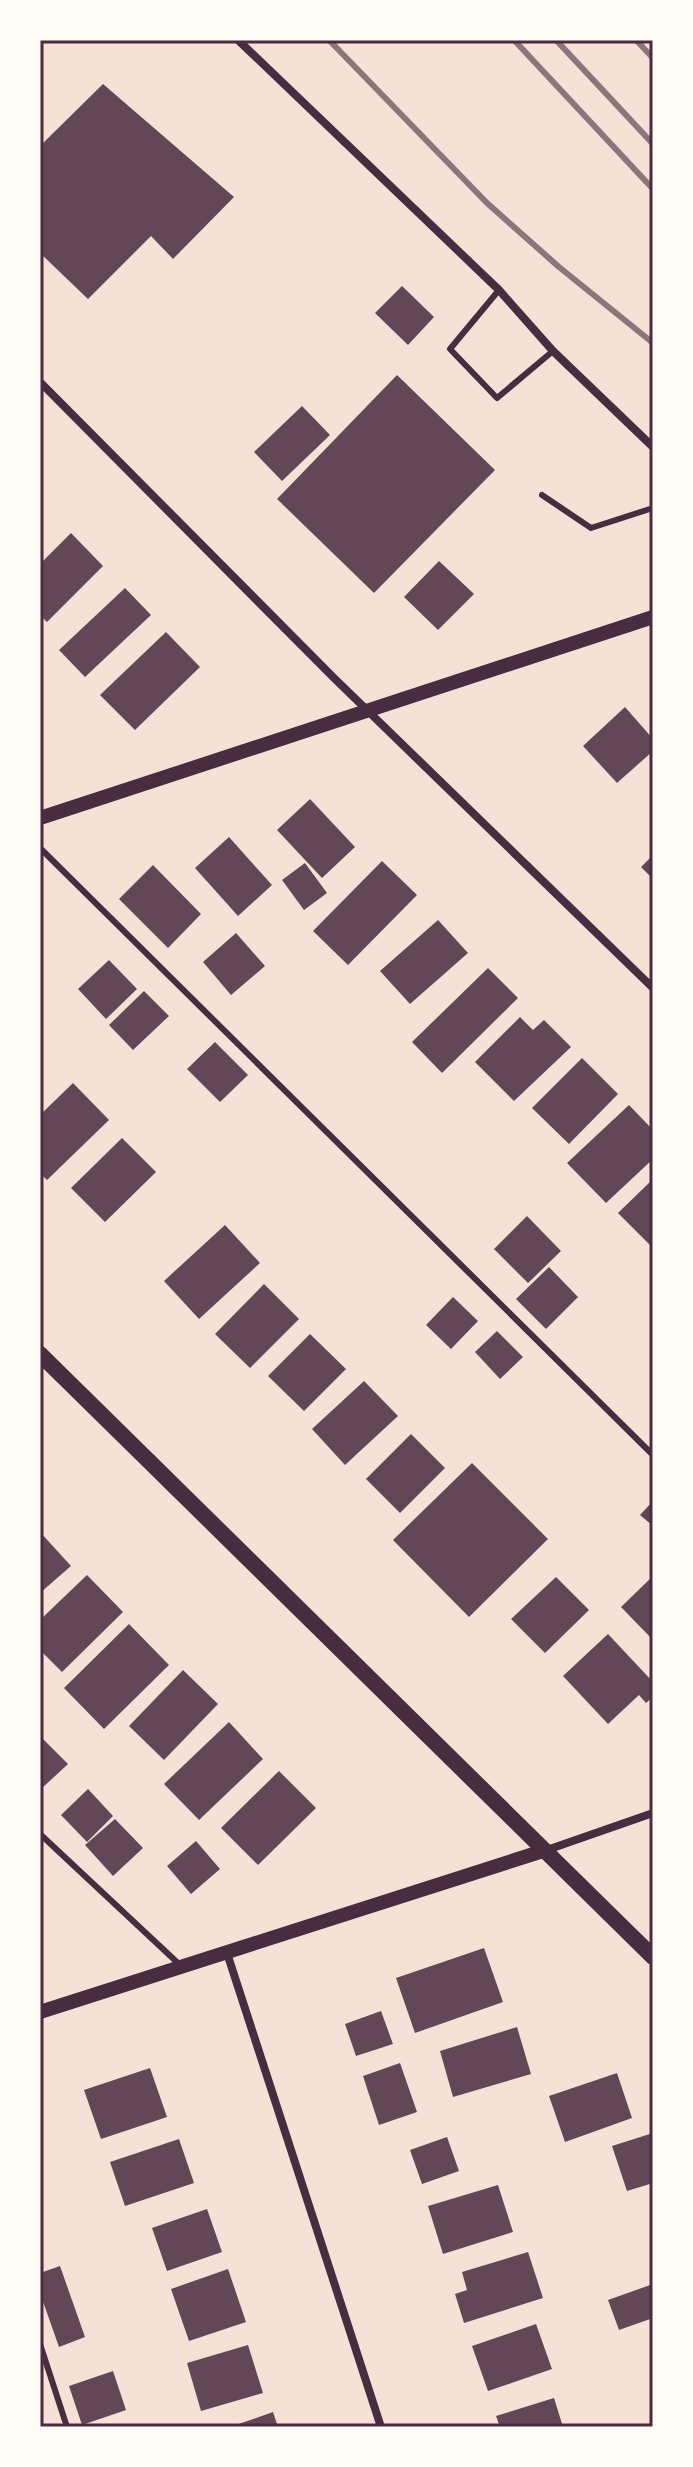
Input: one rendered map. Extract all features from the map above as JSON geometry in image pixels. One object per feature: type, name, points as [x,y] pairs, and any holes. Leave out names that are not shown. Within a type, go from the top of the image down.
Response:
[{"type":"main road","points":[[40,1354],[653,1957]]},
{"type":"street","points":[[238,40],[499,290],[553,351],[653,447]]},
{"type":"street","points":[[40,382],[367,710],[653,988]]},
{"type":"street","points":[[40,818],[653,617]]},
{"type":"street","points":[[40,2012],[653,1813]]},
{"type":"street","points":[[227,1953],[381,2427]]},
{"type":"lane","points":[[499,290],[450,349],[497,398],[553,351]]},
{"type":"lane","points":[[542,495],[591,528],[653,508]]},
{"type":"lane","points":[[40,848],[653,1455]]},
{"type":"lane","points":[[40,1834],[183,1967]]},
{"type":"lane","points":[[40,2344],[67,2427]]},
{"type":"building","points":[[103,84],[234,197],[173,259],[151,236],[88,299],[40,253],[40,146]]},
{"type":"building","points":[[402,286],[434,317],[408,345],[375,313]]},
{"type":"building","points":[[397,375],[495,470],[374,593],[277,499]]},
{"type":"building","points":[[302,406],[330,435],[282,481],[254,452]]},
{"type":"building","points":[[71,533],[103,566],[47,622],[40,615],[40,564]]},
{"type":"building","points":[[439,561],[474,594],[438,630],[404,597]]},
{"type":"building","points":[[125,588],[151,615],[85,677],[59,650]]},
{"type":"building","points":[[166,632],[200,667],[135,730],[100,695]]},
{"type":"building","points":[[625,707],[653,739],[653,751],[617,783],[583,746]]},
{"type":"building","points":[[310,799],[355,847],[322,878],[277,830]]},
{"type":"building","points":[[229,837],[272,885],[238,916],[195,868]]},
{"type":"building","points":[[653,855],[653,879],[641,867]]},
{"type":"building","points":[[382,861],[417,895],[348,965],[313,931]]},
{"type":"building","points":[[305,863],[327,893],[304,910],[282,880]]},
{"type":"building","points":[[153,865],[201,914],[168,948],[119,899]]},
{"type":"building","points":[[438,920],[468,953],[410,1004],[380,971]]},
{"type":"building","points":[[236,933],[265,966],[231,995],[203,962]]},
{"type":"building","points":[[109,960],[137,989],[106,1019],[78,989]]},
{"type":"building","points":[[488,968],[518,998],[442,1073],[412,1042]]},
{"type":"building","points":[[144,991],[169,1016],[133,1050],[109,1025]]},
{"type":"building","points":[[520,1017],[533,1030],[544,1020],[571,1047],[514,1101],[475,1062]]},
{"type":"building","points":[[215,1042],[248,1075],[220,1102],[187,1069]]},
{"type":"building","points":[[582,1058],[618,1094],[569,1144],[532,1108]]},
{"type":"building","points":[[73,1083],[109,1120],[47,1180],[40,1173],[40,1115]]},
{"type":"building","points":[[629,1105],[653,1130],[653,1159],[606,1203],[567,1163]]},
{"type":"building","points":[[122,1138],[156,1172],[105,1222],[71,1188]]},
{"type":"building","points":[[653,1179],[653,1248],[618,1213]]},
{"type":"building","points":[[527,1216],[561,1251],[528,1283],[494,1249]]},
{"type":"building","points":[[225,1225],[260,1263],[199,1319],[164,1281]]},
{"type":"building","points":[[549,1267],[578,1297],[546,1329],[516,1299]]},
{"type":"building","points":[[264,1284],[299,1319],[250,1368],[215,1334]]},
{"type":"building","points":[[453,1297],[478,1321],[451,1349],[426,1325]]},
{"type":"building","points":[[497,1331],[523,1357],[500,1379],[475,1352]]},
{"type":"building","points":[[310,1334],[346,1369],[304,1411],[268,1376]]},
{"type":"building","points":[[364,1381],[398,1416],[345,1465],[312,1429]]},
{"type":"building","points":[[411,1434],[445,1468],[400,1513],[366,1479]]},
{"type":"building","points":[[472,1463],[548,1539],[469,1617],[393,1540]]},
{"type":"building","points":[[653,1501],[653,1526],[640,1515]]},
{"type":"building","points":[[40,1532],[71,1566],[40,1593]]},
{"type":"building","points":[[87,1575],[123,1612],[62,1672],[40,1650],[40,1620]]},
{"type":"building","points":[[653,1576],[653,1640],[621,1607]]},
{"type":"building","points":[[556,1577],[589,1610],[545,1653],[511,1619]]},
{"type":"building","points":[[129,1624],[169,1665],[104,1729],[64,1688]]},
{"type":"building","points":[[608,1634],[653,1682],[653,1697],[646,1703],[639,1695],[608,1724],[563,1676]]},
{"type":"building","points":[[183,1670],[218,1704],[164,1760],[129,1726]]},
{"type":"building","points":[[229,1722],[263,1759],[199,1820],[164,1784]]},
{"type":"building","points":[[40,1736],[68,1764],[40,1790]]},
{"type":"building","points":[[279,1771],[316,1808],[258,1865],[221,1828]]},
{"type":"building","points":[[88,1789],[113,1816],[87,1842],[61,1815]]},
{"type":"building","points":[[115,1819],[143,1848],[113,1876],[85,1845]]},
{"type":"building","points":[[196,1841],[220,1869],[191,1894],[167,1866]]},
{"type":"building","points":[[484,1948],[503,2002],[415,2033],[396,1978]]},
{"type":"building","points":[[381,2011],[393,2044],[356,2056],[345,2024]]},
{"type":"building","points":[[517,2027],[531,2074],[453,2097],[440,2051]]},
{"type":"building","points":[[400,2063],[417,2112],[379,2125],[363,2076]]},
{"type":"building","points":[[150,2068],[167,2117],[101,2139],[84,2090]]},
{"type":"building","points":[[617,2073],[632,2118],[565,2142],[549,2096]]},
{"type":"building","points":[[653,2133],[653,2183],[627,2191],[612,2146]]},
{"type":"building","points":[[447,2137],[459,2171],[422,2184],[410,2150]]},
{"type":"building","points":[[179,2139],[194,2183],[125,2206],[110,2162]]},
{"type":"building","points":[[498,2185],[513,2232],[443,2254],[428,2206]]},
{"type":"building","points":[[207,2209],[222,2252],[167,2271],[152,2228]]},
{"type":"building","points":[[528,2252],[543,2298],[464,2323],[455,2294],[467,2290],[462,2272]]},
{"type":"building","points":[[60,2266],[85,2337],[59,2347],[40,2293],[40,2273]]},
{"type":"building","points":[[228,2269],[246,2322],[189,2341],[171,2289]]},
{"type":"building","points":[[653,2284],[653,2318],[619,2330],[608,2300]]},
{"type":"building","points":[[536,2324],[552,2369],[488,2391],[472,2346]]},
{"type":"building","points":[[248,2345],[263,2393],[201,2411],[187,2363]]},
{"type":"building","points":[[113,2371],[126,2410],[82,2425],[69,2386]]},
{"type":"building","points":[[554,2398],[563,2427],[500,2427],[496,2416]]},
{"type":"building","points":[[273,2412],[278,2427],[230,2427]]},
{"type":"railway","points":[[329,40],[487,203],[559,267],[653,343]]},
{"type":"railway","points":[[514,40],[653,189]]},
{"type":"railway","points":[[556,40],[653,144]]},
{"type":"railway","points":[[636,40],[653,58]]}]
